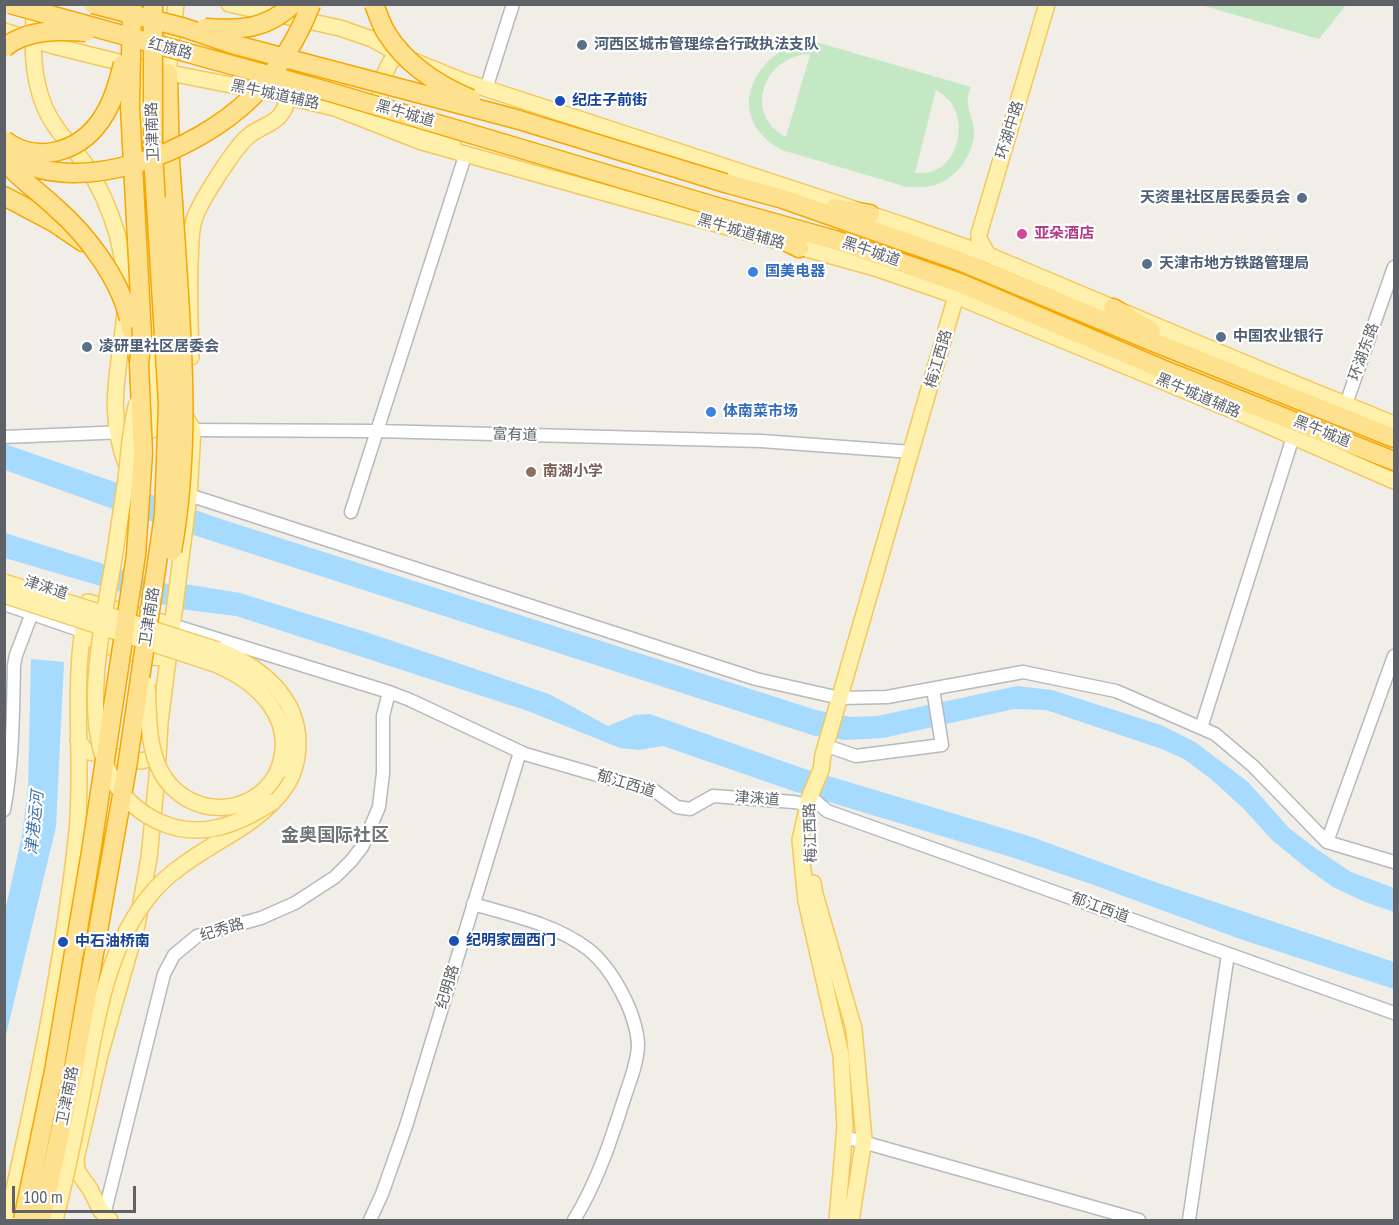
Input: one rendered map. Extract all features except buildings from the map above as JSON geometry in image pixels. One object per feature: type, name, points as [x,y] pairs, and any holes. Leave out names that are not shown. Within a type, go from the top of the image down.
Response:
[{"type":"highway","name":"红旗路","points":[[10,4],[126,34],[330,92]]},
{"type":"highway","name":"红旗路","points":[[93,4],[335,72]]},
{"type":"highway","name":"卫津南路","points":[[23,1221],[58,1048],[91,852],[136,555],[143,453],[140,391],[146,366],[142,336],[126,34],[132,4]]},
{"type":"highway","name":"卫津南路","points":[[41,1221],[72,1078],[134,764],[162,539],[167,475],[167,394],[153,153],[153,4]]},
{"type":"highway","points":[[134,764],[177,523],[183,432],[182,361],[170,162],[153,68],[163,4]]},
{"type":"highway","points":[[185,28],[242,30],[277,18],[292,4]]},
{"type":"highway","points":[[4,154],[34,167],[71,172],[97,171],[157,156],[185,144],[219,124],[244,104],[263,84],[294,41],[311,4]]},
{"type":"highway","points":[[366,4],[382,37],[434,80],[516,120]]},
{"type":"highway","points":[[374,4],[382,37]]},
{"type":"highway","points":[[4,48],[16,40],[47,32],[126,34],[113,97],[102,118],[89,134],[67,148],[45,154],[23,150],[4,140]]},
{"type":"highway","name":"黑牛城道","points":[[335,72],[516,120],[783,199],[957,260],[1156,343],[1395,438]]},
{"type":"highway","name":"黑牛城道","points":[[330,92],[835,240],[960,283],[1162,369],[1395,461]]},
{"type":"highway","points":[[4,161],[58,209],[110,272],[121,293],[146,366]]},
{"type":"highway","points":[[4,196],[66,230],[93,250]]},
{"type":"highway","points":[[783,199],[870,214]]},
{"type":"highway","points":[[717,207],[799,248]]},
{"type":"highway","points":[[1113,308],[1148,329],[1208,357],[1236,374]]},
{"type":"highway","points":[[1239,413],[1274,421],[1326,439],[1356,445]]},
{"type":"main road","points":[[35,4],[33,46],[41,97],[58,130],[103,196],[117,235],[126,292],[114,392],[117,432],[123,457],[145,507],[146,516],[133,608]]},
{"type":"main road","points":[[152,430],[146,366],[140,144],[153,68],[176,4]]},
{"type":"main road","points":[[229,4],[382,37],[404,57],[486,89],[870,214],[988,255],[1395,424]]},
{"type":"main road","name":"环湖中路","points":[[953,243],[966,240],[973,230],[1041,4]]},
{"type":"main road","name":"环湖中路","points":[[988,255],[979,239],[979,234],[1047,4]]},
{"type":"main road","points":[[4,31],[33,46]]},
{"type":"main road","points":[[346,111],[368,110],[381,64],[382,37]]},
{"type":"main road","points":[[4,40],[33,46]]},
{"type":"main road","name":"黑牛城道辅路","points":[[33,46],[66,48],[346,111],[422,142],[875,268],[956,296],[1239,413],[1395,481]]},
{"type":"main road","points":[[404,57],[393,58],[388,66],[378,102],[381,112],[442,137],[466,153]]},
{"type":"main road","points":[[107,1218],[77,1171],[76,1159],[103,1044],[137,925],[149,858],[167,654],[189,495],[193,430],[189,290],[191,236],[194,221],[238,147],[256,129],[285,112],[288,97]]},
{"type":"main road","name":"梅江西路","points":[[837,1221],[844,1137],[842,1055],[806,901],[800,840],[809,800],[824,757],[956,296]]},
{"type":"main road","points":[[146,366],[176,400],[193,430]]},
{"type":"main road","points":[[140,391],[130,435],[112,573],[96,664],[96,713],[105,760],[115,782],[129,800],[153,819],[175,827],[195,830],[223,827],[247,818],[273,802]]},
{"type":"main road","points":[[4,582],[218,650],[243,661],[264,675],[285,699],[293,715],[298,740],[292,775],[281,793],[255,819],[186,863],[160,884],[123,937],[103,993],[55,1221]]},
{"type":"main road","points":[[4,595],[205,660],[228,669],[246,680],[268,701],[282,726],[284,740],[282,758],[271,783],[252,800],[227,808],[215,808],[195,803],[175,790],[161,772],[153,750],[147,685]]},
{"type":"main road","points":[[7,1221],[63,942],[84,757],[78,740],[77,702],[82,631],[88,602],[133,608],[171,626]]},
{"type":"main road","points":[[82,631],[97,641],[146,656],[162,658],[167,654]]},
{"type":"main road","points":[[134,764],[149,759],[158,750]]},
{"type":"main road","points":[[84,757],[147,764],[157,776]]},
{"type":"main road","name":"梅江西路","points":[[809,800],[814,894],[854,1029],[863,1142],[852,1221]]},
{"type":"street","points":[[486,89],[513,4]]},
{"type":"street","points":[[351,512],[466,153]]},
{"type":"street","name":"环湖东路","points":[[1346,404],[1395,267]]},
{"type":"street","name":"富有道","points":[[4,437],[152,430],[377,431],[761,441],[912,453]]},
{"type":"street","points":[[1201,728],[1293,437]]},
{"type":"street","points":[[189,495],[756,679],[840,699],[887,697],[1023,672],[1116,691],[1215,734],[1253,766],[1327,842],[1395,862]]},
{"type":"street","name":"津涞道","points":[[4,574],[88,602]]},
{"type":"street","name":"津涞道","points":[[4,604],[82,631]]},
{"type":"street","points":[[4,810],[11,775],[14,665],[32,613]]},
{"type":"street","name":"郁江西道","points":[[171,626],[388,696],[464,724],[522,755],[652,789],[677,807],[690,809],[701,803]]},
{"type":"street","points":[[1327,842],[1395,656]]},
{"type":"street","points":[[824,757],[856,756],[942,745],[933,689]]},
{"type":"street","name":"纪秀路","points":[[107,1218],[164,974],[174,955],[197,936],[261,918],[295,903],[335,877],[351,861],[362,847],[378,807],[383,773],[383,716],[388,696]]},
{"type":"street","name":"纪明路","points":[[370,1221],[406,1126],[522,755]]},
{"type":"street","name":"津涞道","points":[[701,803],[713,796],[794,802],[809,800]]},
{"type":"street","name":"郁江西道","points":[[809,800],[827,812],[1395,1013]]},
{"type":"street","points":[[475,905],[554,930],[586,948],[600,959],[611,973],[630,1012],[638,1045],[630,1083],[596,1178],[574,1221]]},
{"type":"street","name":"纪明路","points":[[375,1221],[398,1168],[475,905]]},
{"type":"street","points":[[1189,1221],[1228,954]]},
{"type":"street","points":[[844,1137],[1139,1221]]},
{"type":"green space","points":[[1346,4],[1319,39],[1201,5]]},
{"type":"green space","points":[[807,41],[816,42],[971,87],[968,103],[974,128],[973,140],[963,164],[943,182],[925,187],[907,187],[782,150],[772,144],[753,122],[749,107],[750,92],[765,64],[792,46]],"holes":[[[810,55],[786,137],[773,127],[765,115],[762,101],[764,88],[770,75],[780,65],[793,57]],[[936,90],[950,101],[957,114],[959,133],[957,143],[949,160],[942,166],[932,172],[915,173]]]},
{"type":"water","points":[[5,444],[221,519],[816,710],[851,717],[877,716],[1017,686],[1052,690],[1161,725],[1195,742],[1248,782],[1290,829],[1318,850],[1351,872],[1394,888],[1394,912],[1333,887],[1272,840],[1244,809],[1211,779],[1184,759],[1162,749],[1046,710],[1014,709],[883,738],[846,740],[815,736],[113,509],[5,470]]},
{"type":"water","points":[[5,533],[174,586],[185,584],[240,593],[369,633],[549,694],[608,726],[635,715],[650,714],[805,769],[1029,836],[1152,881],[1394,962],[1394,989],[1240,939],[1011,857],[796,792],[663,746],[639,750],[620,748],[528,711],[236,616],[179,609],[5,558]]},
{"type":"water","name":"津港运河","points":[[31,659],[64,662],[56,827],[5,1039],[5,911],[22,836],[28,788]]},
{"type":"place","name":"河西区城市管理综合行政执法支队","points":[[582,45]]},
{"type":"place","name":"纪庄子前街","points":[[560,101]]},
{"type":"place","name":"天资里社区居民委员会","points":[[1302,198]]},
{"type":"place","name":"亚朵酒店","points":[[1022,234]]},
{"type":"place","name":"天津市地方铁路管理局","points":[[1147,264]]},
{"type":"place","name":"国美电器","points":[[753,272]]},
{"type":"place","name":"中国农业银行","points":[[1221,337]]},
{"type":"place","name":"凌研里社区居委会","points":[[87,347]]},
{"type":"place","name":"体南菜市场","points":[[711,412]]},
{"type":"place","name":"南湖小学","points":[[531,472]]},
{"type":"place","name":"纪明家园西门","points":[[454,941]]},
{"type":"place","name":"中石油桥南","points":[[63,942]]},
{"type":"district","name":"金奥国际社区","points":[[335,836]]}]
